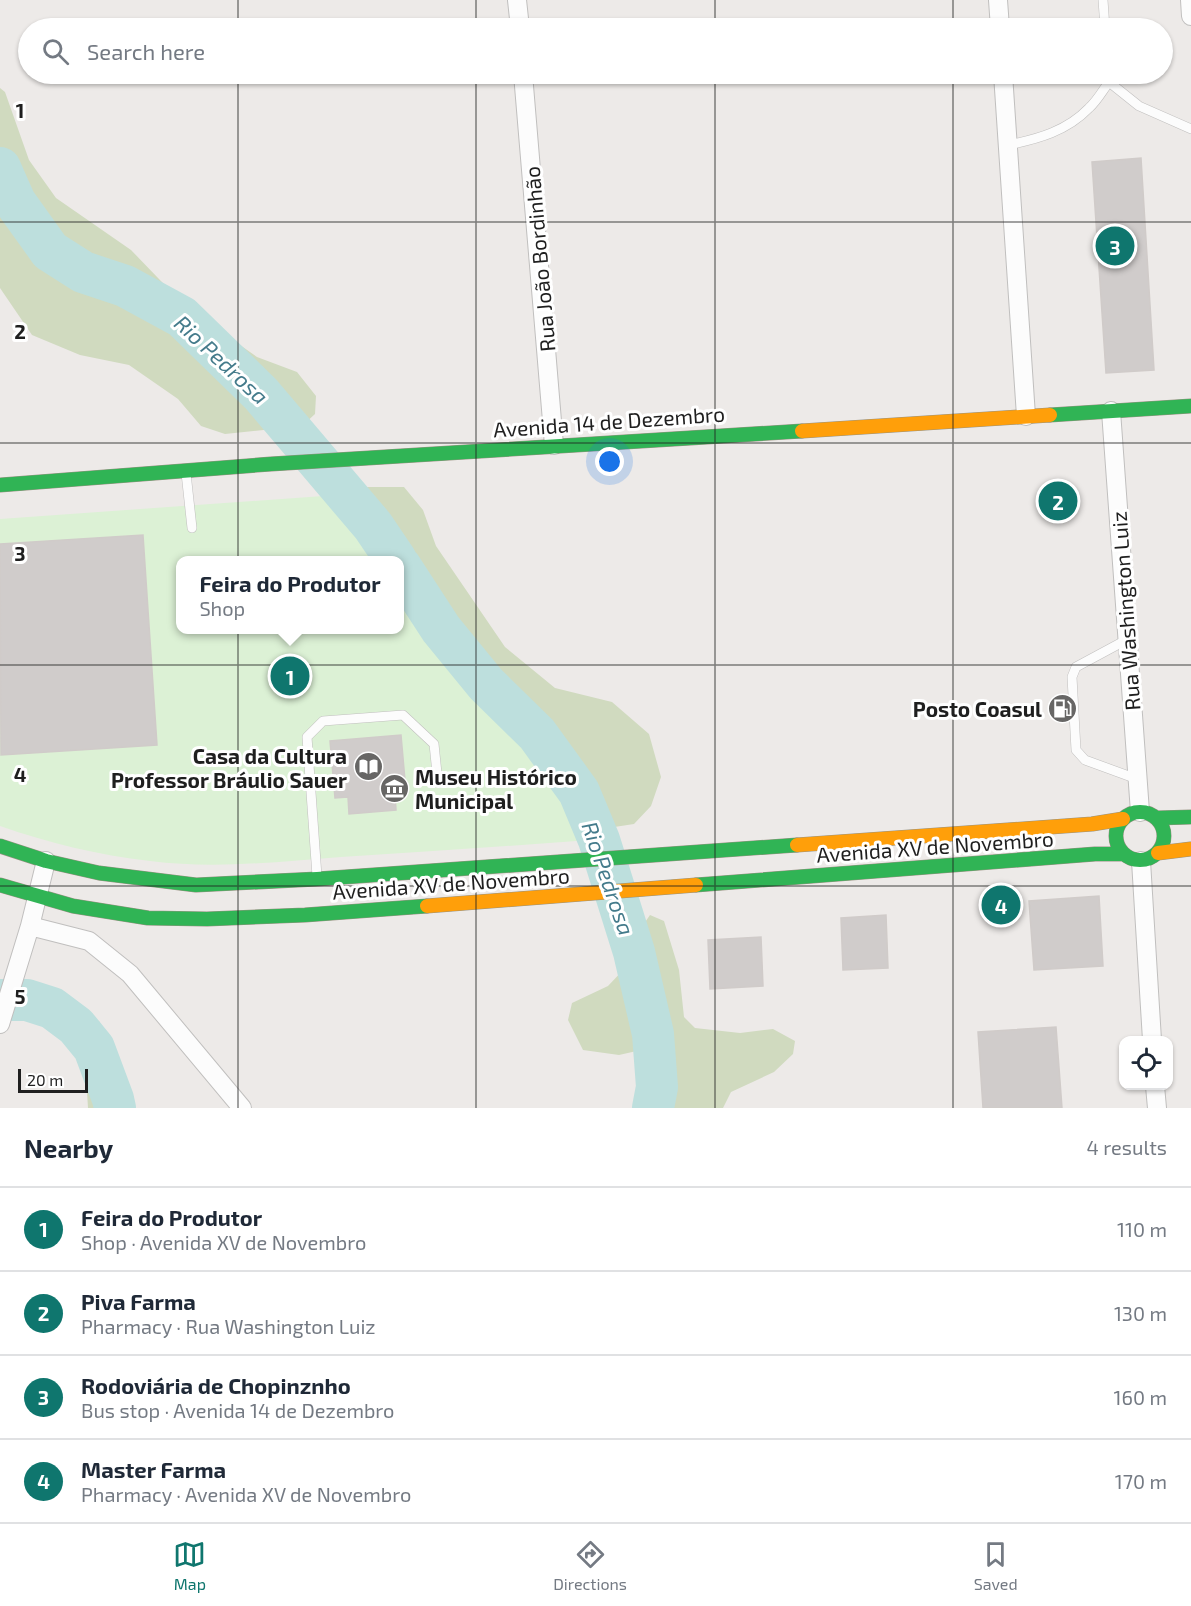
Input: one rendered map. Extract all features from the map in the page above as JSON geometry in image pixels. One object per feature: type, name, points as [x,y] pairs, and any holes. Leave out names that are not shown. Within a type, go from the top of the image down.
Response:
[{"type":"main road","name":"Avenida 14 de Dezembro","points":[[0,485],[354,458],[1191,406]]},
{"type":"main road","name":"Avenida 14 de Dezembro","points":[[0,493],[30,482]]},
{"type":"main road","points":[[1140,812],[1149,813],[1157,818],[1163,826],[1165,836],[1158,853],[1141,861],[1124,854],[1118,846],[1116,837],[1123,819],[1130,814],[1140,812]]},
{"type":"main road","points":[[1157,818],[1191,817]]},
{"type":"main road","name":"Avenida XV de Novembro","points":[[0,846],[46,861],[99,873],[196,885],[317,879],[1092,824],[1123,819]]},
{"type":"main road","points":[[1158,853],[1191,849]]},
{"type":"main road","name":"Avenida XV de Novembro","points":[[0,885],[91,910],[146,918],[197,920],[304,915],[1095,854],[1124,854]]},
{"type":"street","points":[[517,0],[519,18]]},
{"type":"street","points":[[998,0],[999,18]]},
{"type":"street","points":[[1190,0],[1191,16]]},
{"type":"street","name":"Rua João Bordinhão","points":[[524,84],[554,445]]},
{"type":"street","points":[[1004,84],[1026,416]]},
{"type":"street","name":"Rua Washington Luiz","points":[[1111,411],[1140,812]]},
{"type":"street","points":[[0,1024],[30,926],[46,861]]},
{"type":"street","points":[[1141,861],[1152,1036]]},
{"type":"street","points":[[30,926],[89,941],[130,974],[242,1108]]},
{"type":"street","points":[[1155,1090],[1157,1108]]},
{"type":"lane","points":[[1103,0],[1104,18]]},
{"type":"lane","points":[[1008,145],[1040,138],[1068,125],[1090,108],[1105,84]]},
{"type":"lane","points":[[1115,84],[1139,106],[1191,129]]},
{"type":"lane","points":[[185,470],[192,528]]},
{"type":"lane","points":[[1128,639],[1076,667],[1072,677],[1076,750],[1085,760],[1137,779]]},
{"type":"lane","points":[[317,879],[307,737],[323,721],[403,716],[434,744],[438,783]]},
{"type":"green space","points":[[0,88],[5,92],[29,160],[56,198],[131,250],[186,307],[257,357],[297,372],[316,396],[315,414],[302,426],[225,434],[201,426],[178,399],[129,365],[80,355],[32,335],[0,288]]},
{"type":"green space","points":[[348,487],[404,487],[423,510],[436,546],[505,647],[555,688],[612,702],[649,734],[661,777],[651,806],[634,824],[575,833],[404,619],[404,556],[351,556],[322,497]]},
{"type":"green space","points":[[337,495],[365,527],[383,556],[176,556],[176,634],[404,634],[404,587],[433,634],[476,686],[531,740],[572,795],[590,840],[222,865],[150,861],[93,852],[0,826],[0,519]]},
{"type":"green space","points":[[650,915],[664,921],[679,970],[684,1017],[695,1028],[740,1033],[773,1029],[795,1041],[793,1054],[774,1072],[731,1092],[723,1108],[673,1108],[665,1061],[641,1050],[619,1055],[583,1050],[568,1020],[572,1003],[608,986],[626,967],[639,931]]},
{"type":"green space","points":[[83,1017],[99,1021],[116,1053],[131,1108],[88,1108],[85,1059],[73,1034],[76,1020]]},
{"type":"building","points":[[1141,158],[1154,370],[1106,373],[1092,162]]},
{"type":"building","points":[[143,535],[157,745],[1,755],[0,544]]},
{"type":"building","name":"Casa da Cultura Professor Bráulio Sauer","points":[[401,735],[406,792],[395,793],[396,810],[349,814],[348,797],[335,798],[330,741]]},
{"type":"building","points":[[1099,896],[1103,966],[1034,970],[1029,901]]},
{"type":"building","points":[[886,915],[888,968],[843,970],[841,918]]},
{"type":"building","points":[[761,937],[763,986],[710,989],[708,940]]},
{"type":"building","points":[[1056,1027],[1062,1108],[983,1108],[978,1032]]},
{"type":"waterway","name":"Rio Pedrosa","points":[[0,168],[15,202],[50,251],[83,272],[125,286],[182,317],[261,394],[373,526],[393,556]]},
{"type":"waterway","name":"Rio Pedrosa","points":[[404,572],[441,629],[486,684],[537,734],[579,792],[599,840],[634,952],[653,1034],[657,1087],[653,1108]]},
{"type":"waterway","name":"Rio Pedrosa","points":[[0,1000],[27,1000],[52,1008],[76,1026],[94,1048],[115,1108]]},
{"type":"traffic: fast","points":[[1050,415],[1191,406]]},
{"type":"traffic: fast","points":[[0,485],[271,464],[802,431]]},
{"type":"traffic: fast","points":[[1135,812],[1145,812],[1157,819],[1164,831],[1164,836],[1164,841],[1157,853],[1145,860],[1135,860],[1120,849],[1116,841],[1116,831],[1127,816],[1135,812]]},
{"type":"traffic: fast","points":[[1157,818],[1191,817]]},
{"type":"traffic: fast","points":[[0,846],[46,861],[99,873],[196,885],[317,879],[797,845]]},
{"type":"traffic: fast","points":[[696,885],[1095,854],[1124,854]]},
{"type":"traffic: fast","points":[[0,885],[73,906],[148,918],[207,919],[305,915],[427,906]]},
{"type":"traffic: slow","points":[[802,431],[1050,415]]},
{"type":"traffic: slow","points":[[797,845],[1092,824],[1123,819]]},
{"type":"traffic: slow","points":[[1158,853],[1191,849]]},
{"type":"traffic: slow","points":[[427,906],[696,885]]},
{"type":"place","name":"Rodoviária de Chopinznho","points":[[1115,246]]},
{"type":"place","name":"Piva Farma","points":[[1058,501]]},
{"type":"place","name":"Feira do Produtor","points":[[290,676]]},
{"type":"place","name":"Posto Coasul","points":[[1063,708]]},
{"type":"place","name":"Casa da Cultura Professor Bráulio Sauer","points":[[368,767]]},
{"type":"place","name":"Museu Histórico Municipal","points":[[394,788]]},
{"type":"place","name":"Master Farma","points":[[1001,905]]}]
